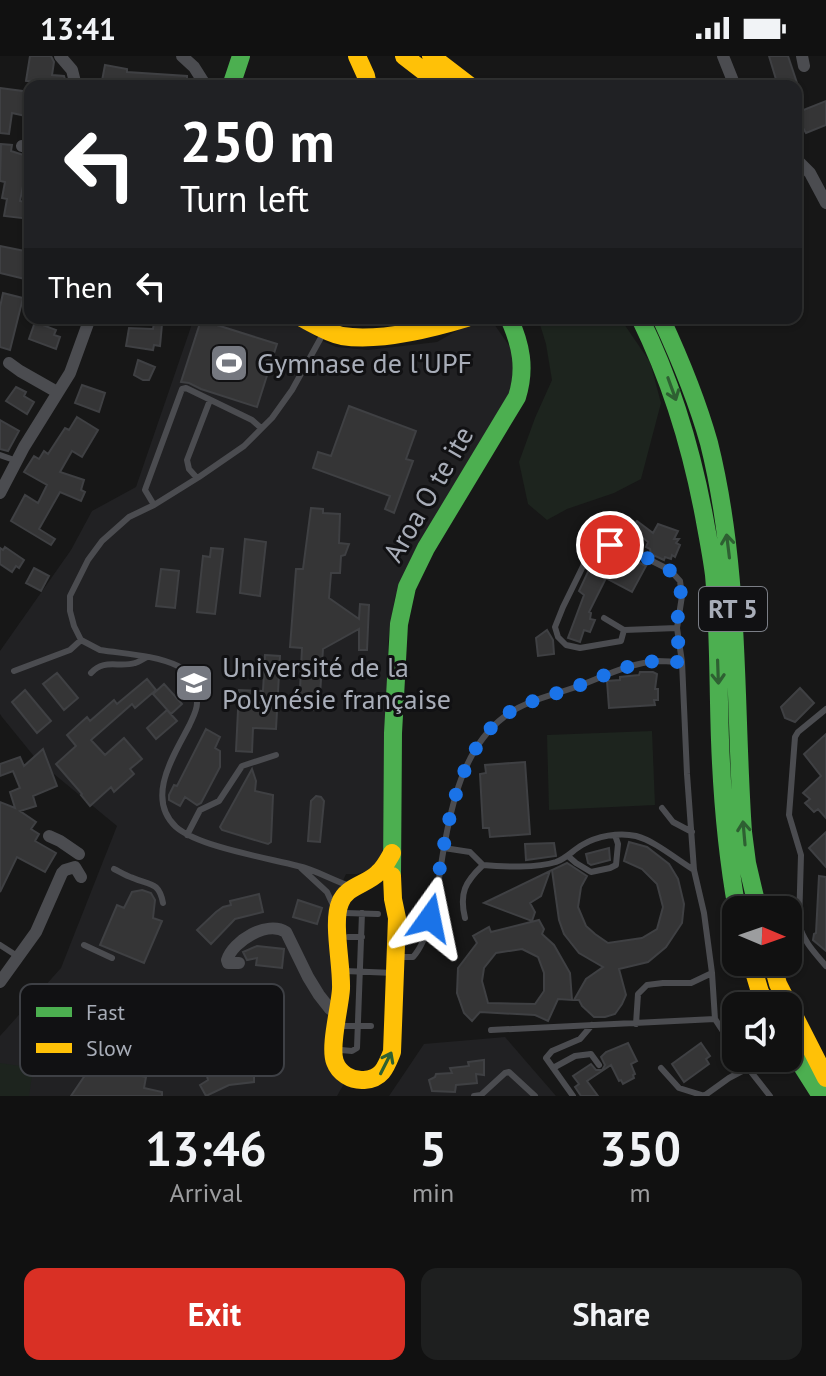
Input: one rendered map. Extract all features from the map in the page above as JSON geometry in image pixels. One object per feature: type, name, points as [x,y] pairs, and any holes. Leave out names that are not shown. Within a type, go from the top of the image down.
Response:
[{"type":"main road","points":[[232,80],[241,56]]},
{"type":"main road","points":[[357,56],[367,80]]},
{"type":"main road","points":[[404,56],[435,80]]},
{"type":"main road","points":[[431,56],[462,80]]},
{"type":"main road","points":[[313,324],[343,336],[369,336],[434,324]]},
{"type":"main road","points":[[499,324],[523,362]]},
{"type":"main road","name":"Aroa O te ite","points":[[351,1079],[377,1078],[385,1071],[392,1052],[397,918],[393,899],[392,853],[399,624],[407,587],[426,548],[517,397],[523,380],[523,362],[521,346],[512,324]]},
{"type":"main road","name":"RT 5","points":[[643,324],[671,385],[699,479],[713,572],[723,813],[734,896]]},
{"type":"main road","name":"RT 5","points":[[664,324],[703,418],[725,520],[737,659],[745,845],[755,896]]},
{"type":"main road","points":[[342,1096],[351,1079],[336,1065],[333,1054],[342,1017],[341,899],[378,873],[392,853]]},
{"type":"main road","points":[[359,884],[379,886],[393,899]]},
{"type":"main road","points":[[776,976],[826,1078]]},
{"type":"main road","points":[[802,1066],[821,1096]]},
{"type":"street","points":[[60,56],[72,70],[74,80]]},
{"type":"street","points":[[182,56],[202,80]]},
{"type":"street","points":[[723,56],[733,80]]},
{"type":"street","points":[[802,165],[810,173],[826,203]]},
{"type":"street","points":[[0,493],[70,373],[88,324]]},
{"type":"street","points":[[9,363],[57,392]]},
{"type":"street","points":[[49,836],[79,854]]},
{"type":"street","points":[[0,982],[36,932],[62,873],[75,867],[81,877]]},
{"type":"street","points":[[239,963],[228,963],[227,956],[232,949],[248,937],[266,929],[279,928],[286,932],[319,995],[330,1009],[342,1017]]},
{"type":"lane","points":[[325,331],[292,390],[272,418],[244,446],[154,505],[129,517],[114,530],[88,560],[70,596],[70,611],[81,640],[100,650],[147,657],[181,667],[188,674],[198,704],[168,769],[162,792],[165,812],[175,826],[187,835],[212,844],[359,884]]},
{"type":"lane","points":[[154,505],[145,490],[179,393],[186,388],[252,420],[261,428]]},
{"type":"lane","points":[[197,478],[189,469],[187,460],[210,400]]},
{"type":"lane","points":[[0,455],[17,461]]},
{"type":"lane","points":[[624,630],[621,641],[580,648],[566,645],[558,637],[555,627],[563,607],[589,554],[598,546],[622,546],[670,570],[680,581],[682,596],[677,628],[682,662],[694,870],[704,913],[715,1019],[722,1030]]},
{"type":"lane","points":[[604,618],[624,630],[677,628]]},
{"type":"lane","points":[[14,671],[70,650],[81,640]]},
{"type":"lane","points":[[91,673],[98,666],[135,663],[147,657]]},
{"type":"lane","points":[[341,971],[360,972],[395,965],[413,957],[420,949],[464,770],[501,718],[612,671],[656,661],[682,662]]},
{"type":"lane","points":[[826,709],[795,737],[789,815],[801,855],[799,924],[807,944],[826,966]]},
{"type":"lane","points":[[187,835],[200,810],[219,801],[242,766],[276,755]]},
{"type":"lane","points":[[662,808],[673,822],[692,832]]},
{"type":"lane","points":[[444,848],[470,852],[483,865],[551,863],[568,856],[582,845],[615,835],[635,836],[653,843],[694,870]]},
{"type":"lane","points":[[568,856],[591,872],[610,868],[616,865],[618,844],[615,835]]},
{"type":"lane","points":[[465,918],[462,897],[467,882],[483,865]]},
{"type":"lane","points":[[299,866],[327,892],[341,912],[378,914]]},
{"type":"lane","points":[[114,869],[155,885],[163,903]]},
{"type":"lane","points":[[341,1050],[357,1048],[362,913]]},
{"type":"lane","points":[[348,937],[362,937]]},
{"type":"lane","points":[[0,945],[19,954]]},
{"type":"lane","points":[[84,945],[112,958]]},
{"type":"lane","points":[[636,1024],[638,994],[647,985],[691,983],[712,973]]},
{"type":"lane","points":[[342,1017],[358,1026],[371,1026]]},
{"type":"lane","points":[[491,1030],[715,1019]]},
{"type":"lane","points":[[573,1096],[548,1063],[547,1056],[580,1039],[592,1025]]},
{"type":"lane","points":[[553,1068],[585,1054],[591,1054],[599,1065]]},
{"type":"lane","points":[[661,1068],[679,1088],[704,1096],[740,1072]]},
{"type":"lane","points":[[474,1096],[481,1095],[509,1072],[535,1096]]},
{"type":"lane","points":[[751,1072],[770,1096]]},
{"type":"shaded area","name":"Université de la Polynésie française","points":[[192,324],[299,324],[318,339],[336,347],[368,350],[437,342],[468,324],[494,324],[518,362],[521,375],[406,572],[395,597],[388,642],[387,851],[373,869],[346,874],[332,905],[335,1012],[345,1082],[337,1096],[0,1096],[0,1036],[20,1014],[20,1076],[284,1076],[284,984],[47,984],[61,968],[117,826],[37,760],[2,717],[0,651],[71,550],[92,511],[136,487]]},
{"type":"shaded area","points":[[540,324],[624,324],[650,362],[661,403],[641,479],[547,520],[528,504],[519,462],[552,380]]},
{"type":"shaded area","points":[[652,731],[655,805],[549,810],[547,735]]},
{"type":"shaded area","points":[[505,1037],[556,1096],[389,1096],[424,1044]]},
{"type":"shaded area","points":[[0,1063],[20,1066],[20,1076],[32,1076],[29,1096],[0,1096]]},
{"type":"building","points":[[30,56],[51,56],[54,62],[52,75],[64,76],[65,80],[26,80]]},
{"type":"building","points":[[769,56],[788,56],[796,80],[776,80]]},
{"type":"building","points":[[105,65],[127,69],[127,72],[187,76],[187,80],[102,80]]},
{"type":"building","points":[[0,88],[24,91],[24,116],[12,113],[9,134],[0,133]]},
{"type":"building","points":[[826,101],[826,125],[806,133],[802,126],[802,111]]},
{"type":"building","points":[[1,144],[12,145],[11,151],[24,155],[20,201],[24,202],[24,218],[4,216],[7,199],[2,198],[5,182],[0,181]]},
{"type":"building","points":[[0,246],[24,251],[24,279],[0,273]]},
{"type":"building","points":[[3,293],[23,298],[10,350],[0,347]]},
{"type":"building","points":[[34,324],[56,330],[54,335],[60,337],[56,349],[29,339]]},
{"type":"building","points":[[154,324],[162,324],[160,346],[154,345],[153,350],[126,346],[129,328],[153,329]]},
{"type":"building","name":"Gymnase de l'UPF","points":[[200,324],[214,324],[277,344],[257,407],[181,382]]},
{"type":"building","points":[[138,360],[155,367],[149,380],[134,375]]},
{"type":"building","points":[[82,385],[105,393],[99,412],[75,403]]},
{"type":"building","points":[[16,387],[26,392],[24,396],[34,402],[27,414],[6,401]]},
{"type":"building","points":[[349,406],[416,431],[406,459],[413,461],[394,513],[385,509],[390,496],[313,468],[318,452],[331,456]]},
{"type":"building","points":[[77,417],[98,430],[82,457],[72,451],[60,472],[84,480],[81,490],[85,492],[81,501],[60,492],[39,529],[55,539],[51,545],[11,521],[25,495],[38,503],[47,485],[24,472],[34,456],[39,459],[44,451],[48,454],[65,428],[69,430]]},
{"type":"building","points":[[0,420],[19,431],[8,451],[0,449]]},
{"type":"building","points":[[311,508],[323,509],[323,513],[340,514],[339,543],[349,544],[345,555],[341,556],[340,573],[331,573],[329,598],[359,619],[360,604],[369,605],[367,650],[359,650],[359,629],[323,649],[319,710],[299,710],[302,648],[290,647],[296,569],[303,569]]},
{"type":"building","points":[[637,521],[653,533],[658,524],[678,531],[674,539],[679,539],[676,543],[680,545],[675,557],[672,555],[671,559],[665,557],[664,560],[651,554],[646,547],[648,542],[631,528]]},
{"type":"building","points":[[245,539],[266,542],[260,596],[240,593]]},
{"type":"building","points":[[5,547],[24,560],[12,572],[0,564],[0,548],[3,550]]},
{"type":"building","points":[[211,548],[223,549],[215,614],[197,612],[203,556],[210,557]]},
{"type":"building","points":[[612,551],[646,566],[632,592],[606,578],[589,612],[590,619],[595,620],[590,632],[584,630],[580,642],[568,638],[584,595],[579,591],[594,559],[604,567]]},
{"type":"building","points":[[34,568],[49,576],[41,591],[26,583]]},
{"type":"building","points":[[161,569],[179,571],[175,608],[156,606]]},
{"type":"building","points":[[547,630],[553,640],[554,654],[538,656],[536,638]]},
{"type":"building","points":[[265,655],[280,656],[276,729],[253,728],[252,752],[236,751],[239,690],[263,691]]},
{"type":"building","points":[[640,672],[657,674],[655,689],[658,689],[658,700],[654,700],[655,705],[609,708],[607,681],[639,675]]},
{"type":"building","points":[[57,673],[78,698],[64,710],[43,684]]},
{"type":"building","points":[[147,679],[156,690],[135,708],[132,704],[91,740],[105,755],[124,738],[142,759],[130,769],[134,774],[114,792],[111,787],[90,806],[56,764],[76,746],[67,735],[87,717],[90,721],[114,700],[117,704]]},
{"type":"building","points":[[164,684],[182,704],[171,714],[153,694]]},
{"type":"building","points":[[800,688],[814,703],[795,722],[785,718],[781,707]]},
{"type":"building","points":[[25,690],[51,721],[37,733],[12,702]]},
{"type":"building","points":[[167,710],[177,721],[156,739],[147,728]]},
{"type":"building","points":[[206,729],[220,737],[215,748],[220,751],[220,767],[201,803],[197,805],[185,797],[180,806],[169,800],[169,795],[174,785],[177,786]]},
{"type":"building","points":[[826,734],[826,818],[818,809],[814,812],[805,803],[810,799],[803,793],[821,776],[804,754]]},
{"type":"building","points":[[43,749],[57,786],[33,796],[36,806],[20,811],[36,822],[31,829],[39,834],[35,841],[56,853],[45,872],[17,857],[0,892],[0,802],[15,808],[10,792],[20,788],[13,771],[0,776],[0,764],[20,757],[24,766]]},
{"type":"building","points":[[525,762],[530,834],[490,837],[489,828],[483,828],[480,774],[486,773],[485,765]]},
{"type":"building","points":[[252,769],[255,791],[273,795],[271,842],[268,844],[220,827]]},
{"type":"building","points":[[316,796],[324,801],[320,842],[308,841],[311,801]]},
{"type":"building","points":[[826,832],[826,867],[809,848]]},
{"type":"building","points":[[629,842],[647,847],[669,864],[678,879],[684,904],[682,923],[666,947],[648,962],[619,969],[626,995],[622,1004],[615,1014],[594,1017],[579,1000],[574,1000],[586,979],[603,967],[579,953],[564,934],[552,870],[567,863],[587,876],[581,887],[578,907],[586,926],[595,934],[608,943],[642,938],[657,929],[663,907],[657,884],[642,869],[624,861]]},
{"type":"building","points":[[554,843],[556,856],[526,860],[525,844]]},
{"type":"building","points":[[609,848],[610,860],[588,863],[586,854]]},
{"type":"building","points":[[550,871],[541,896],[530,903],[535,912],[532,921],[484,903]]},
{"type":"building","points":[[819,876],[826,877],[826,951],[813,940]]},
{"type":"building","points":[[142,890],[151,893],[155,900],[153,918],[162,921],[144,963],[100,945],[117,905],[124,908],[132,892]]},
{"type":"building","points":[[259,894],[263,912],[235,919],[211,944],[197,930],[216,912],[231,905],[230,901]]},
{"type":"building","points":[[298,900],[322,908],[317,924],[293,917]]},
{"type":"building","points":[[539,920],[544,929],[542,934],[554,945],[570,973],[572,1000],[558,999],[548,1021],[535,1015],[480,1012],[472,1021],[464,1013],[457,993],[458,968],[477,943],[473,936],[489,927],[491,932]],"holes":[[[522,949],[538,957],[544,973],[544,991],[535,1004],[488,1003],[482,981],[484,968],[496,953]]]},
{"type":"building","points":[[257,946],[284,949],[282,968],[256,965],[257,958],[247,960],[243,952]]},
{"type":"building","points":[[628,1043],[637,1061],[631,1064],[634,1078],[623,1084],[611,1065],[587,1081],[598,1096],[581,1096],[575,1087],[579,1084],[573,1076],[591,1064],[596,1070],[602,1070],[605,1065],[601,1057]]},
{"type":"building","points":[[701,1043],[710,1056],[706,1059],[709,1064],[684,1082],[672,1064]]},
{"type":"building","points":[[484,1060],[484,1075],[476,1074],[477,1083],[456,1085],[455,1092],[432,1091],[429,1080],[436,1074],[452,1073],[450,1068],[469,1066],[468,1062]]},
{"type":"building","points":[[84,1076],[146,1077],[144,1088],[162,1092],[162,1096],[71,1096]]},
{"type":"building","points":[[207,1076],[254,1076],[254,1082],[229,1085],[206,1096],[200,1085],[208,1080]]},
{"type":"traffic: fast","points":[[233,80],[241,56]]},
{"type":"traffic: fast","points":[[392,876],[393,733],[399,624],[407,587],[426,548],[517,397],[521,357],[511,324]]},
{"type":"traffic: fast","points":[[643,324],[680,420],[701,500],[714,575],[724,804],[735,896]]},
{"type":"traffic: fast","points":[[664,324],[709,443],[727,540],[735,637],[743,832],[755,896]]},
{"type":"traffic: fast","points":[[802,1066],[821,1096]]},
{"type":"traffic: slow","points":[[357,56],[367,80]]},
{"type":"traffic: slow","points":[[404,56],[435,80]]},
{"type":"traffic: slow","points":[[431,56],[462,80]]},
{"type":"traffic: slow","points":[[314,324],[332,333],[357,337],[405,333],[445,324]]},
{"type":"traffic: slow","points":[[392,853],[378,873],[343,897],[338,911],[341,989],[333,1055],[343,1073],[359,1080],[379,1075],[392,1052],[397,918],[392,876]]},
{"type":"traffic: slow","points":[[755,976],[760,992]]},
{"type":"traffic: slow","points":[[776,976],[826,1078]]},
{"type":"place","name":"Gymnase de l'UPF","points":[[229,363]]},
{"type":"place","name":"Université de la Polynésie française","points":[[194,683]]},
{"type":"route","points":[[430,918],[447,830],[464,770],[501,718],[612,671],[656,661],[682,662],[677,628],[682,596],[680,581],[670,570],[656,562],[622,546],[610,545]]}]
